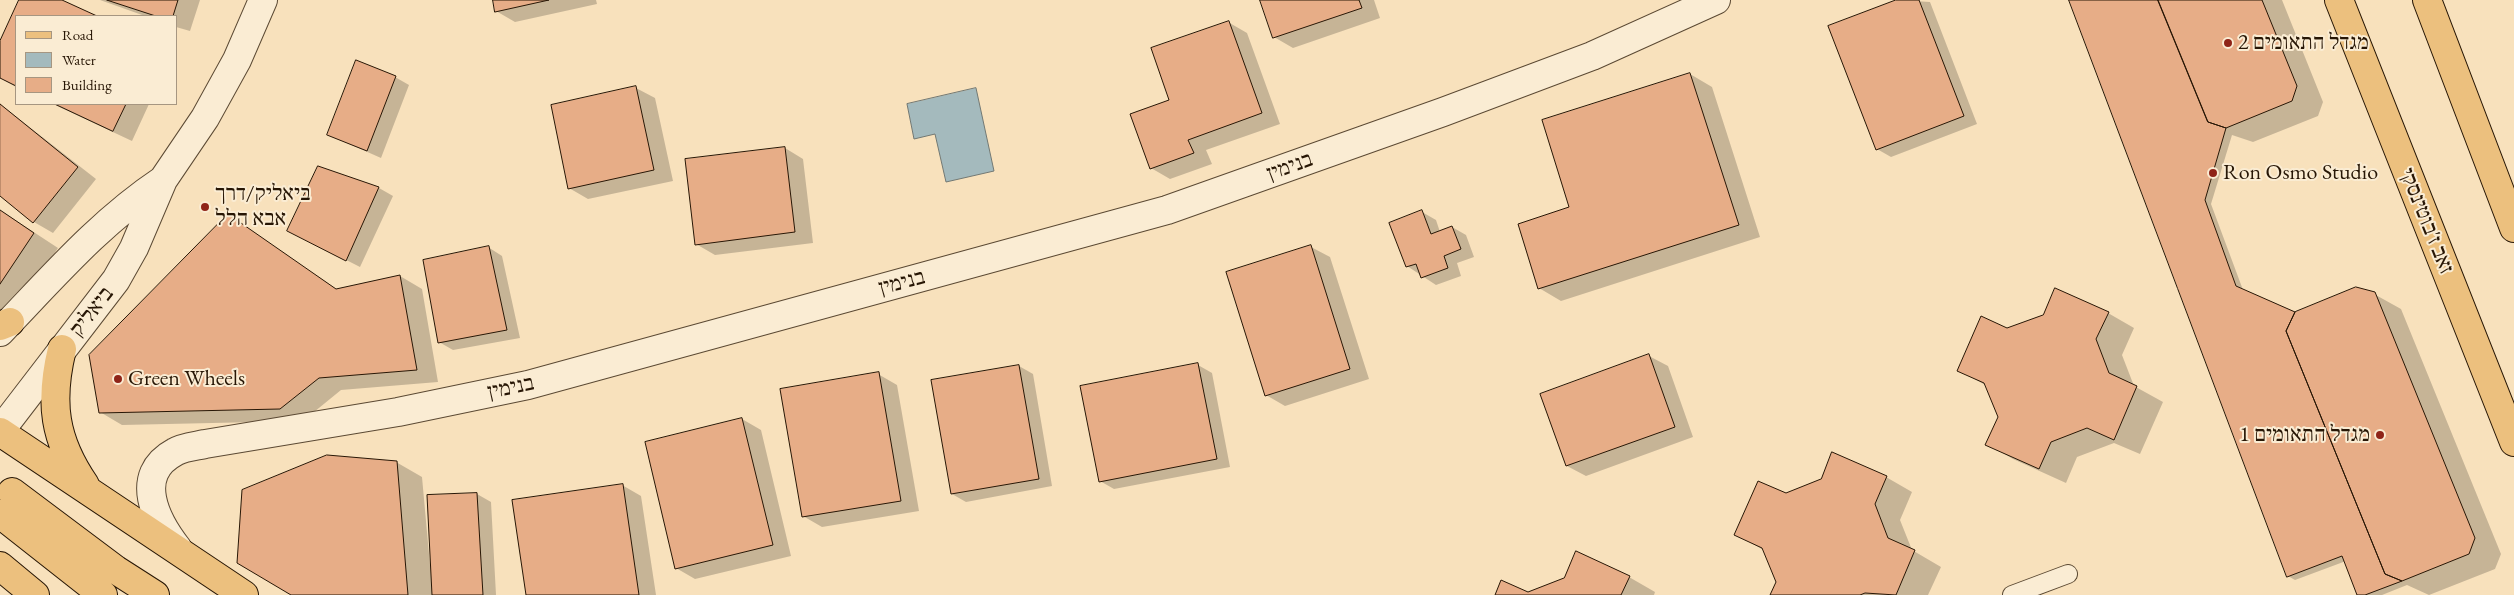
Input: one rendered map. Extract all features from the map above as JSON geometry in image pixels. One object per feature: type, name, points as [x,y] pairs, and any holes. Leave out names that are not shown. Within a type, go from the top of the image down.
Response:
[{"type":"main road","name":"זאב ז'בוטינסקי","points":[[2338,0],[2514,442]]},
{"type":"main road","points":[[2427,0],[2514,228]]},
{"type":"main road","points":[[62,349],[55,377],[56,424],[64,450],[91,495]]},
{"type":"main road","points":[[0,431],[91,495],[178,549],[244,595]]},
{"type":"main road","points":[[6,503],[103,595]]},
{"type":"main road","points":[[6,503],[155,595]]},
{"type":"main road","points":[[0,566],[35,595]]},
{"type":"street","name":"ביאליק","points":[[0,431],[116,280],[134,248],[163,180],[205,118],[236,60],[263,0]]},
{"type":"street","name":"בנימין","points":[[178,549],[158,522],[151,492],[152,479],[156,468],[164,459],[176,451],[205,444],[398,412],[528,385],[1167,210],[1434,116],[1592,56],[1716,0]]},
{"type":"street","name":"ביאליק","points":[[3,326],[81,246],[132,200],[163,180]]},
{"type":"lane","points":[[2012,595],[2068,574]]},
{"type":"water","points":[[976,88],[994,171],[946,182],[935,134],[914,139],[907,104]]},
{"type":"building","points":[[19,0],[62,0],[95,15],[15,15],[15,86],[0,78],[0,41]]},
{"type":"building","points":[[107,0],[178,0],[173,15],[153,15]]},
{"type":"building","points":[[493,0],[549,0],[495,12]]},
{"type":"building","points":[[1260,0],[1359,0],[1362,8],[1273,38]]},
{"type":"building","points":[[1896,0],[1919,0],[1964,116],[1876,150],[1828,26]]},
{"type":"building","points":[[2069,0],[2158,0],[2208,122],[2226,128],[2205,200],[2236,286],[2295,312],[2286,331],[2385,574],[2402,581],[2365,595],[2357,595],[2342,556],[2287,577]]},
{"type":"building","name":"מגדל התאומים 2","points":[[2158,0],[2262,0],[2297,86],[2292,101],[2226,128],[2208,122]]},
{"type":"building","points":[[1229,21],[1262,113],[1188,140],[1194,153],[1150,169],[1130,114],[1169,100],[1151,48]]},
{"type":"building","points":[[356,60],[396,76],[367,151],[327,135]]},
{"type":"building","points":[[1690,73],[1739,225],[1538,289],[1518,224],[1569,207],[1542,120]]},
{"type":"building","points":[[636,86],[654,170],[568,189],[551,105]]},
{"type":"building","points":[[0,104],[78,167],[33,223],[0,196]]},
{"type":"building","points":[[57,105],[126,105],[113,131]]},
{"type":"building","points":[[785,147],[795,232],[695,245],[685,159]]},
{"type":"building","points":[[318,166],[379,187],[346,261],[287,231]]},
{"type":"building","points":[[0,210],[34,233],[0,284]]},
{"type":"building","points":[[1422,210],[1431,234],[1452,226],[1461,249],[1444,256],[1448,268],[1421,278],[1416,264],[1406,267],[1389,223]]},
{"type":"building","points":[[228,214],[336,289],[400,275],[417,370],[319,378],[280,409],[99,413],[89,355]]},
{"type":"building","points":[[1311,245],[1350,369],[1265,396],[1226,272]]},
{"type":"building","points":[[489,246],[507,330],[438,343],[423,260]]},
{"type":"building","name":"מגדל התאומים 1","points":[[2356,287],[2375,292],[2475,538],[2469,554],[2402,581],[2385,574],[2286,331],[2295,312]]},
{"type":"building","points":[[2055,288],[2109,312],[2096,339],[2109,373],[2137,386],[2114,440],[2087,428],[2051,442],[2039,469],[1985,445],[1998,417],[1984,383],[1957,371],[1981,316],[2007,328],[2043,315]]},
{"type":"building","points":[[1649,354],[1675,427],[1566,466],[1540,394]]},
{"type":"building","points":[[1198,363],[1217,459],[1099,482],[1080,386]]},
{"type":"building","points":[[1019,365],[1039,479],[951,494],[931,380]]},
{"type":"building","points":[[879,372],[901,501],[802,517],[780,389]]},
{"type":"building","points":[[742,418],[773,545],[675,569],[645,442]]},
{"type":"building","points":[[1832,452],[1887,476],[1875,504],[1888,538],[1915,550],[1896,595],[1865,593],[1860,595],[1770,595],[1776,582],[1762,548],[1734,535],[1758,481],[1786,493],[1821,479]]},
{"type":"building","points":[[327,455],[397,461],[408,595],[291,595],[237,563],[242,490]]},
{"type":"building","points":[[623,484],[639,595],[526,595],[512,500]]},
{"type":"building","points":[[477,493],[483,595],[432,595],[427,495]]},
{"type":"building","points":[[1576,551],[1630,576],[1621,595],[1495,595],[1501,580],[1528,592],[1564,578]]},
{"type":"place","name":"מגדל התאומים 2","points":[[2228,43]]},
{"type":"place","name":"Ron Osmo Studio","points":[[2213,173]]},
{"type":"place","name":"ביאליק/דרך אבא הלל","points":[[205,207]]},
{"type":"place","name":"Green Wheels","points":[[118,379]]},
{"type":"place","name":"מגדל התאומים 1","points":[[2380,435]]}]
